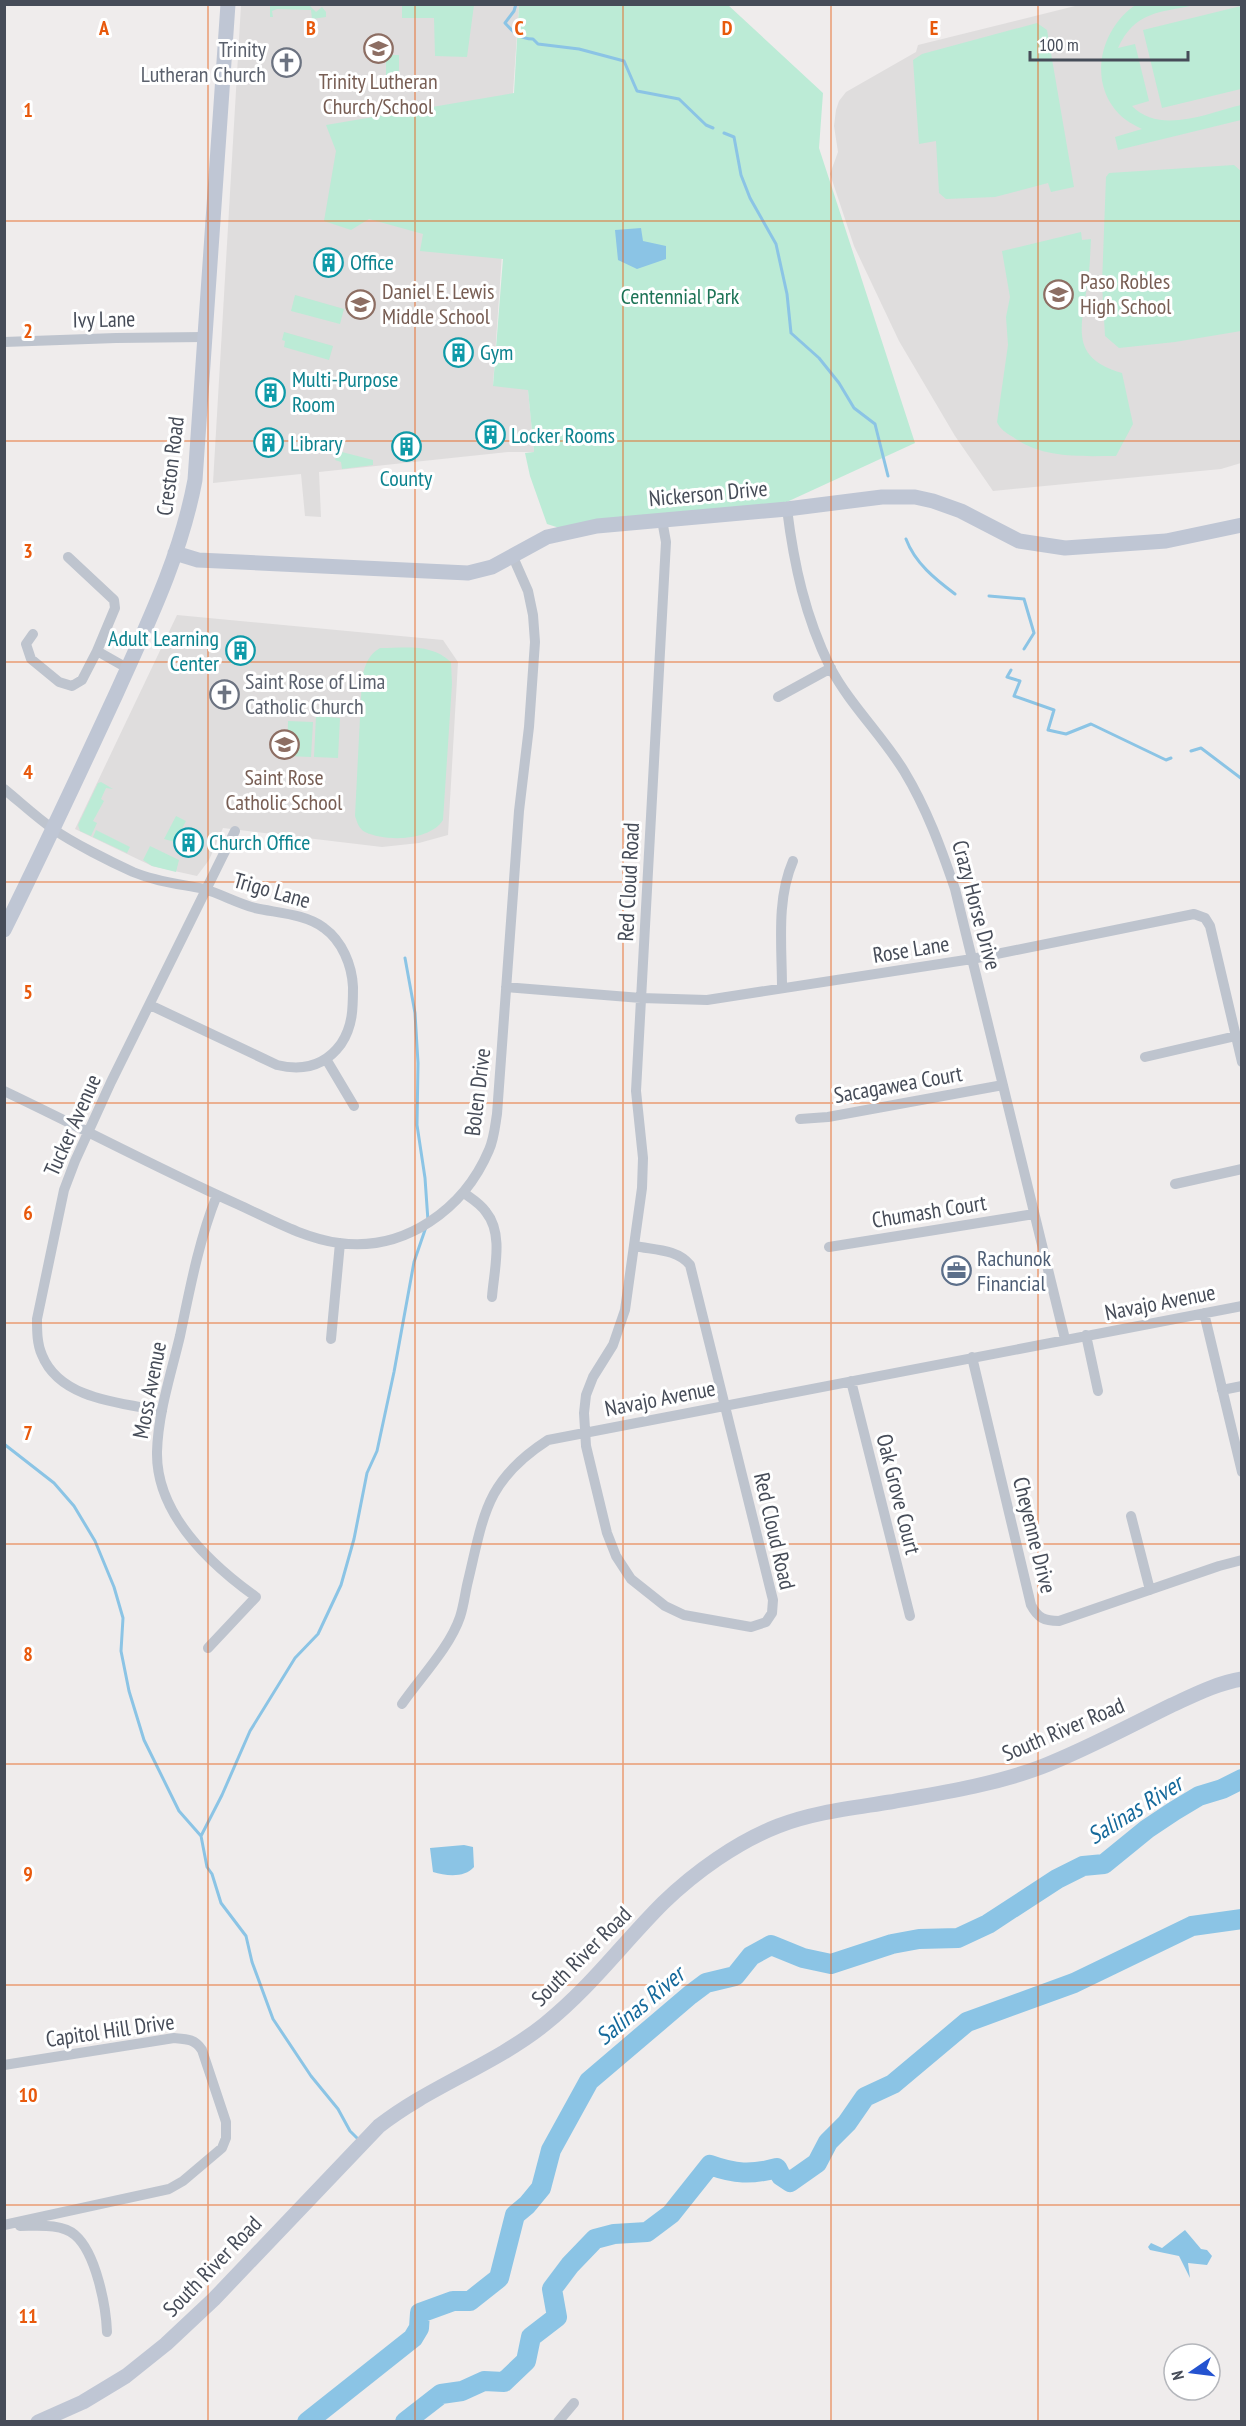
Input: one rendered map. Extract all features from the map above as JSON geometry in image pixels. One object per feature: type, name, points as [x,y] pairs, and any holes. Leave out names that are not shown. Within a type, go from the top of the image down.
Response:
[{"type":"main road","name":"Creston Road","points":[[4,930],[54,830],[161,595],[188,518],[195,480],[228,4]]},
{"type":"main road","name":"Nickerson Drive","points":[[175,553],[198,560],[468,573],[492,567],[547,537],[597,526],[787,509],[882,497],[915,497],[933,501],[961,511],[1019,541],[1065,548],[1166,541],[1242,525]]},
{"type":"main road","name":"South River Road","points":[[38,2421],[56,2417],[126,2376],[166,2344],[213,2299],[379,2126],[401,2109],[542,2027],[592,1982],[688,1880],[734,1849],[777,1826],[796,1820],[844,1808],[991,1783],[1042,1766],[1197,1694],[1242,1678]]},
{"type":"street","name":"Ivy Lane","points":[[4,342],[204,337]]},
{"type":"street","name":"Crazy Horse Drive","points":[[787,509],[793,561],[809,618],[831,668],[903,770],[932,823],[955,889],[1065,1339]]},
{"type":"street","name":"Red Cloud Road","points":[[635,1246],[674,1253],[684,1258],[690,1265],[773,1600],[772,1613],[766,1622],[751,1627],[684,1615],[645,1592],[631,1579],[616,1556],[607,1533],[584,1433],[586,1395],[593,1377],[613,1345],[625,1310],[642,1188],[643,1158],[636,1091],[666,542],[663,520]]},
{"type":"street","name":"Bolen Drive","points":[[4,1091],[293,1230],[340,1243],[367,1243],[403,1236],[438,1218],[464,1192],[479,1171],[490,1147],[497,1114],[519,811],[529,727],[535,642],[533,615],[528,591],[513,557]]},
{"type":"street","points":[[33,634],[26,644],[31,659],[58,682],[72,686],[82,680],[97,651],[114,608],[114,600],[68,558]]},
{"type":"street","points":[[97,651],[127,668]]},
{"type":"street","points":[[778,697],[831,668]]},
{"type":"street","name":"Trigo Lane","points":[[4,789],[54,830],[132,871],[152,879],[206,890],[246,906],[308,920],[323,927],[337,939],[345,956],[352,978],[353,1004],[350,1028],[340,1045],[326,1059]]},
{"type":"street","name":"Tucker Avenue","points":[[162,1411],[90,1396],[68,1386],[52,1372],[42,1356],[37,1340],[37,1319],[64,1190],[111,1082],[235,831]]},
{"type":"street","points":[[782,988],[782,896],[793,861]]},
{"type":"street","name":"Rose Lane","points":[[506,987],[641,998],[707,1000],[972,959],[1194,914],[1205,918],[1210,926],[1242,1062]]},
{"type":"street","points":[[150,1005],[277,1065],[292,1068],[307,1067],[326,1059],[354,1106]]},
{"type":"street","points":[[1145,1057],[1236,1036]]},
{"type":"street","name":"Sacagawea Court","points":[[800,1119],[828,1117],[1003,1085]]},
{"type":"street","points":[[1175,1184],[1242,1169]]},
{"type":"street","points":[[464,1192],[485,1210],[494,1223],[496,1242],[492,1297]]},
{"type":"street","name":"Moss Avenue","points":[[208,1648],[256,1597],[214,1563],[179,1521],[159,1473],[157,1454],[162,1411],[204,1227],[217,1195]]},
{"type":"street","name":"Chumash Court","points":[[829,1247],[1034,1214]]},
{"type":"street","points":[[331,1339],[340,1243]]},
{"type":"street","name":"Navajo Avenue","points":[[402,1704],[451,1635],[460,1617],[484,1512],[505,1475],[524,1456],[548,1440],[1242,1306]]},
{"type":"street","points":[[1204,1313],[1242,1472]]},
{"type":"street","name":"Navajo Avenue","points":[[1086,1335],[1098,1391]]},
{"type":"street","name":"Cheyenne Drive","points":[[972,1357],[1031,1605],[1037,1616],[1047,1621],[1059,1621],[1242,1560]]},
{"type":"street","name":"Oak Grove Court","points":[[851,1381],[910,1616]]},
{"type":"street","points":[[1222,1389],[1242,1386]]},
{"type":"street","points":[[1131,1516],[1150,1590]]},
{"type":"street","name":"Capitol Hill Drive","points":[[4,2065],[174,2038],[188,2039],[197,2042],[202,2050],[226,2122],[226,2138],[222,2148],[188,2177],[169,2189],[4,2226]]},
{"type":"street","points":[[4,2226],[60,2228],[75,2234],[85,2248],[98,2278],[106,2308],[107,2332]]},
{"type":"street","points":[[558,2421],[574,2403]]},
{"type":"shaded area","name":"Daniel E. Lewis Middle School","points":[[241,5],[519,5],[493,385],[528,389],[534,452],[508,452],[319,472],[321,517],[305,516],[301,474],[213,483]]},
{"type":"shaded area","name":"Paso Robles High School","points":[[1079,5],[1241,5],[1241,463],[1221,469],[993,491],[955,436],[899,341],[854,246],[830,174],[838,152],[834,126],[836,110],[846,92],[916,52],[918,45]]},
{"type":"shaded area","name":"Saint Rose Catholic School","points":[[177,615],[443,640],[458,662],[448,835],[419,843],[382,847],[223,828],[209,860],[197,876],[152,866],[75,829]]},
{"type":"green space","points":[[1137,4],[1194,5],[1159,12],[1140,20],[1125,36],[1118,48],[1135,44],[1149,101],[1132,106],[1143,115],[1170,121],[1241,105],[1241,120],[1118,150],[1115,137],[1142,129],[1119,114],[1109,101],[1103,86],[1102,55],[1114,26]]},
{"type":"green space","points":[[270,5],[309,5],[316,12],[322,7],[326,12],[326,17],[312,19],[311,10],[277,9],[272,11],[273,17],[270,17]]},
{"type":"green space","points":[[402,5],[474,5],[467,57],[435,56],[434,18],[402,18]]},
{"type":"green space","name":"Centennial Park","points":[[519,5],[728,5],[823,93],[819,148],[915,443],[765,512],[569,531],[547,524],[530,476],[525,453],[534,452],[528,390],[493,386],[503,259],[420,251],[423,234],[369,219],[351,230],[324,221],[336,151],[326,125],[514,93]]},
{"type":"green space","points":[[1241,6],[1241,89],[1162,108],[1143,30]]},
{"type":"green space","points":[[1037,23],[1047,30],[1074,187],[1051,192],[1048,183],[995,197],[946,199],[939,193],[936,141],[919,144],[913,60],[922,54]]},
{"type":"green space","points":[[386,55],[399,55],[399,81],[394,82],[386,77]]},
{"type":"green space","points":[[1234,165],[1242,172],[1241,331],[1119,348],[1105,336],[1102,284],[1106,177],[1109,173]]},
{"type":"green space","points":[[1081,232],[1082,240],[1091,239],[1082,328],[1083,340],[1086,350],[1094,359],[1105,367],[1122,373],[1133,424],[1116,456],[1049,453],[1025,444],[1008,434],[997,422],[1008,345],[1006,317],[1010,297],[1002,251]]},
{"type":"green space","points":[[295,295],[344,309],[340,324],[291,311]]},
{"type":"green space","points":[[284,332],[333,346],[329,360],[284,347],[285,341],[282,340]]},
{"type":"green space","points":[[338,451],[373,460],[373,465],[342,469],[341,462],[335,460]]},
{"type":"green space","points":[[380,648],[427,649],[451,662],[452,684],[443,820],[428,832],[407,838],[384,837],[365,832],[355,816],[362,678],[368,661]]},
{"type":"green space","points":[[316,716],[340,718],[338,758],[314,757]]},
{"type":"green space","points":[[288,721],[313,722],[311,757],[287,756]]},
{"type":"green space","points":[[101,782],[113,789],[106,788],[101,799],[104,801],[93,821],[97,823],[91,836],[80,831],[78,825],[98,783]]},
{"type":"green space","points":[[176,816],[186,821],[175,842],[164,839]]},
{"type":"green space","points":[[96,830],[130,847],[127,853],[93,837]]},
{"type":"green space","points":[[150,846],[179,860],[176,872],[152,866],[143,860]]},
{"type":"water","points":[[641,228],[643,241],[666,246],[666,259],[637,269],[618,260],[615,230]]},
{"type":"water","points":[[464,1845],[473,1847],[474,1867],[470,1871],[455,1875],[433,1872],[430,1848]]},
{"type":"water","points":[[1185,2230],[1201,2249],[1207,2250],[1212,2256],[1207,2265],[1188,2263],[1190,2278],[1179,2256],[1150,2250],[1148,2247],[1151,2243],[1162,2248]]},
{"type":"waterway","points":[[516,4],[505,23],[518,35],[533,39],[538,44],[579,49],[624,61],[637,91],[679,99],[706,125],[713,128]]},
{"type":"waterway","points":[[724,133],[734,137],[741,175],[750,198],[776,244],[787,294],[791,333],[819,358],[839,383],[854,408],[875,424],[888,476]]},
{"type":"waterway","points":[[906,539],[920,563],[955,594]]},
{"type":"waterway","points":[[989,596],[1024,599],[1034,633],[1024,649]]},
{"type":"waterway","points":[[1011,670],[1007,677],[1020,681],[1014,696],[1054,710],[1048,730],[1066,734],[1091,724],[1166,760],[1171,758]]},
{"type":"waterway","points":[[1191,751],[1201,748],[1242,779]]},
{"type":"waterway","points":[[405,958],[415,1013],[418,1063],[417,1125],[425,1178],[428,1221]]},
{"type":"waterway","points":[[201,1836],[250,1731],[295,1658],[318,1634],[341,1585],[354,1539],[367,1473],[377,1451],[414,1262],[426,1227]]},
{"type":"waterway","points":[[4,1444],[54,1483],[74,1506],[95,1541],[114,1587],[123,1618],[121,1651],[129,1691],[144,1740],[179,1811],[201,1836],[207,1867],[212,1874],[221,1903],[246,1936],[252,1962],[273,2019],[311,2076],[338,2109],[350,2131],[359,2140]]},
{"type":"waterway","name":"Salinas River","points":[[307,2422],[413,2338],[419,2328],[420,2313],[453,2301],[470,2301],[499,2278],[515,2215],[541,2188],[551,2150],[589,2081],[706,1983],[735,1976],[751,1956],[771,1945],[803,1958],[831,1964],[892,1944],[919,1939],[958,1938],[988,1924],[1057,1879],[1083,1866],[1104,1864],[1147,1829],[1174,1811],[1199,1796],[1222,1789],[1242,1779]]},
{"type":"waterway","name":"Salinas River","points":[[405,2422],[441,2394],[462,2391],[484,2381],[504,2382],[526,2361],[531,2337],[557,2317],[552,2289],[570,2265],[595,2239],[614,2234],[647,2232],[671,2214],[710,2165],[743,2172],[759,2172],[777,2168],[781,2176],[790,2182],[817,2163],[828,2142],[847,2123],[865,2097],[893,2084],[967,2022],[1074,1983],[1192,1926],[1242,1919]]},
{"type":"place","name":"Trinity Lutheran Church/School","points":[[378,49]]},
{"type":"place","name":"Trinity Lutheran Church","points":[[287,62]]},
{"type":"place","name":"Office","points":[[329,262]]},
{"type":"place","name":"Paso Robles High School","points":[[1059,294]]},
{"type":"place","name":"Daniel E. Lewis Middle School","points":[[361,304]]},
{"type":"place","name":"Gym","points":[[459,352]]},
{"type":"place","name":"Multi-Purpose Room","points":[[271,392]]},
{"type":"place","name":"Locker Rooms","points":[[490,435]]},
{"type":"place","name":"Library","points":[[269,443]]},
{"type":"place","name":"County","points":[[406,446]]},
{"type":"place","name":"Adult Learning Center","points":[[240,651]]},
{"type":"place","name":"Saint Rose of Lima Catholic Church","points":[[224,694]]},
{"type":"place","name":"Saint Rose Catholic School","points":[[284,745]]},
{"type":"place","name":"Church Office","points":[[188,842]]},
{"type":"place","name":"Rachunok Financial","points":[[956,1271]]}]
